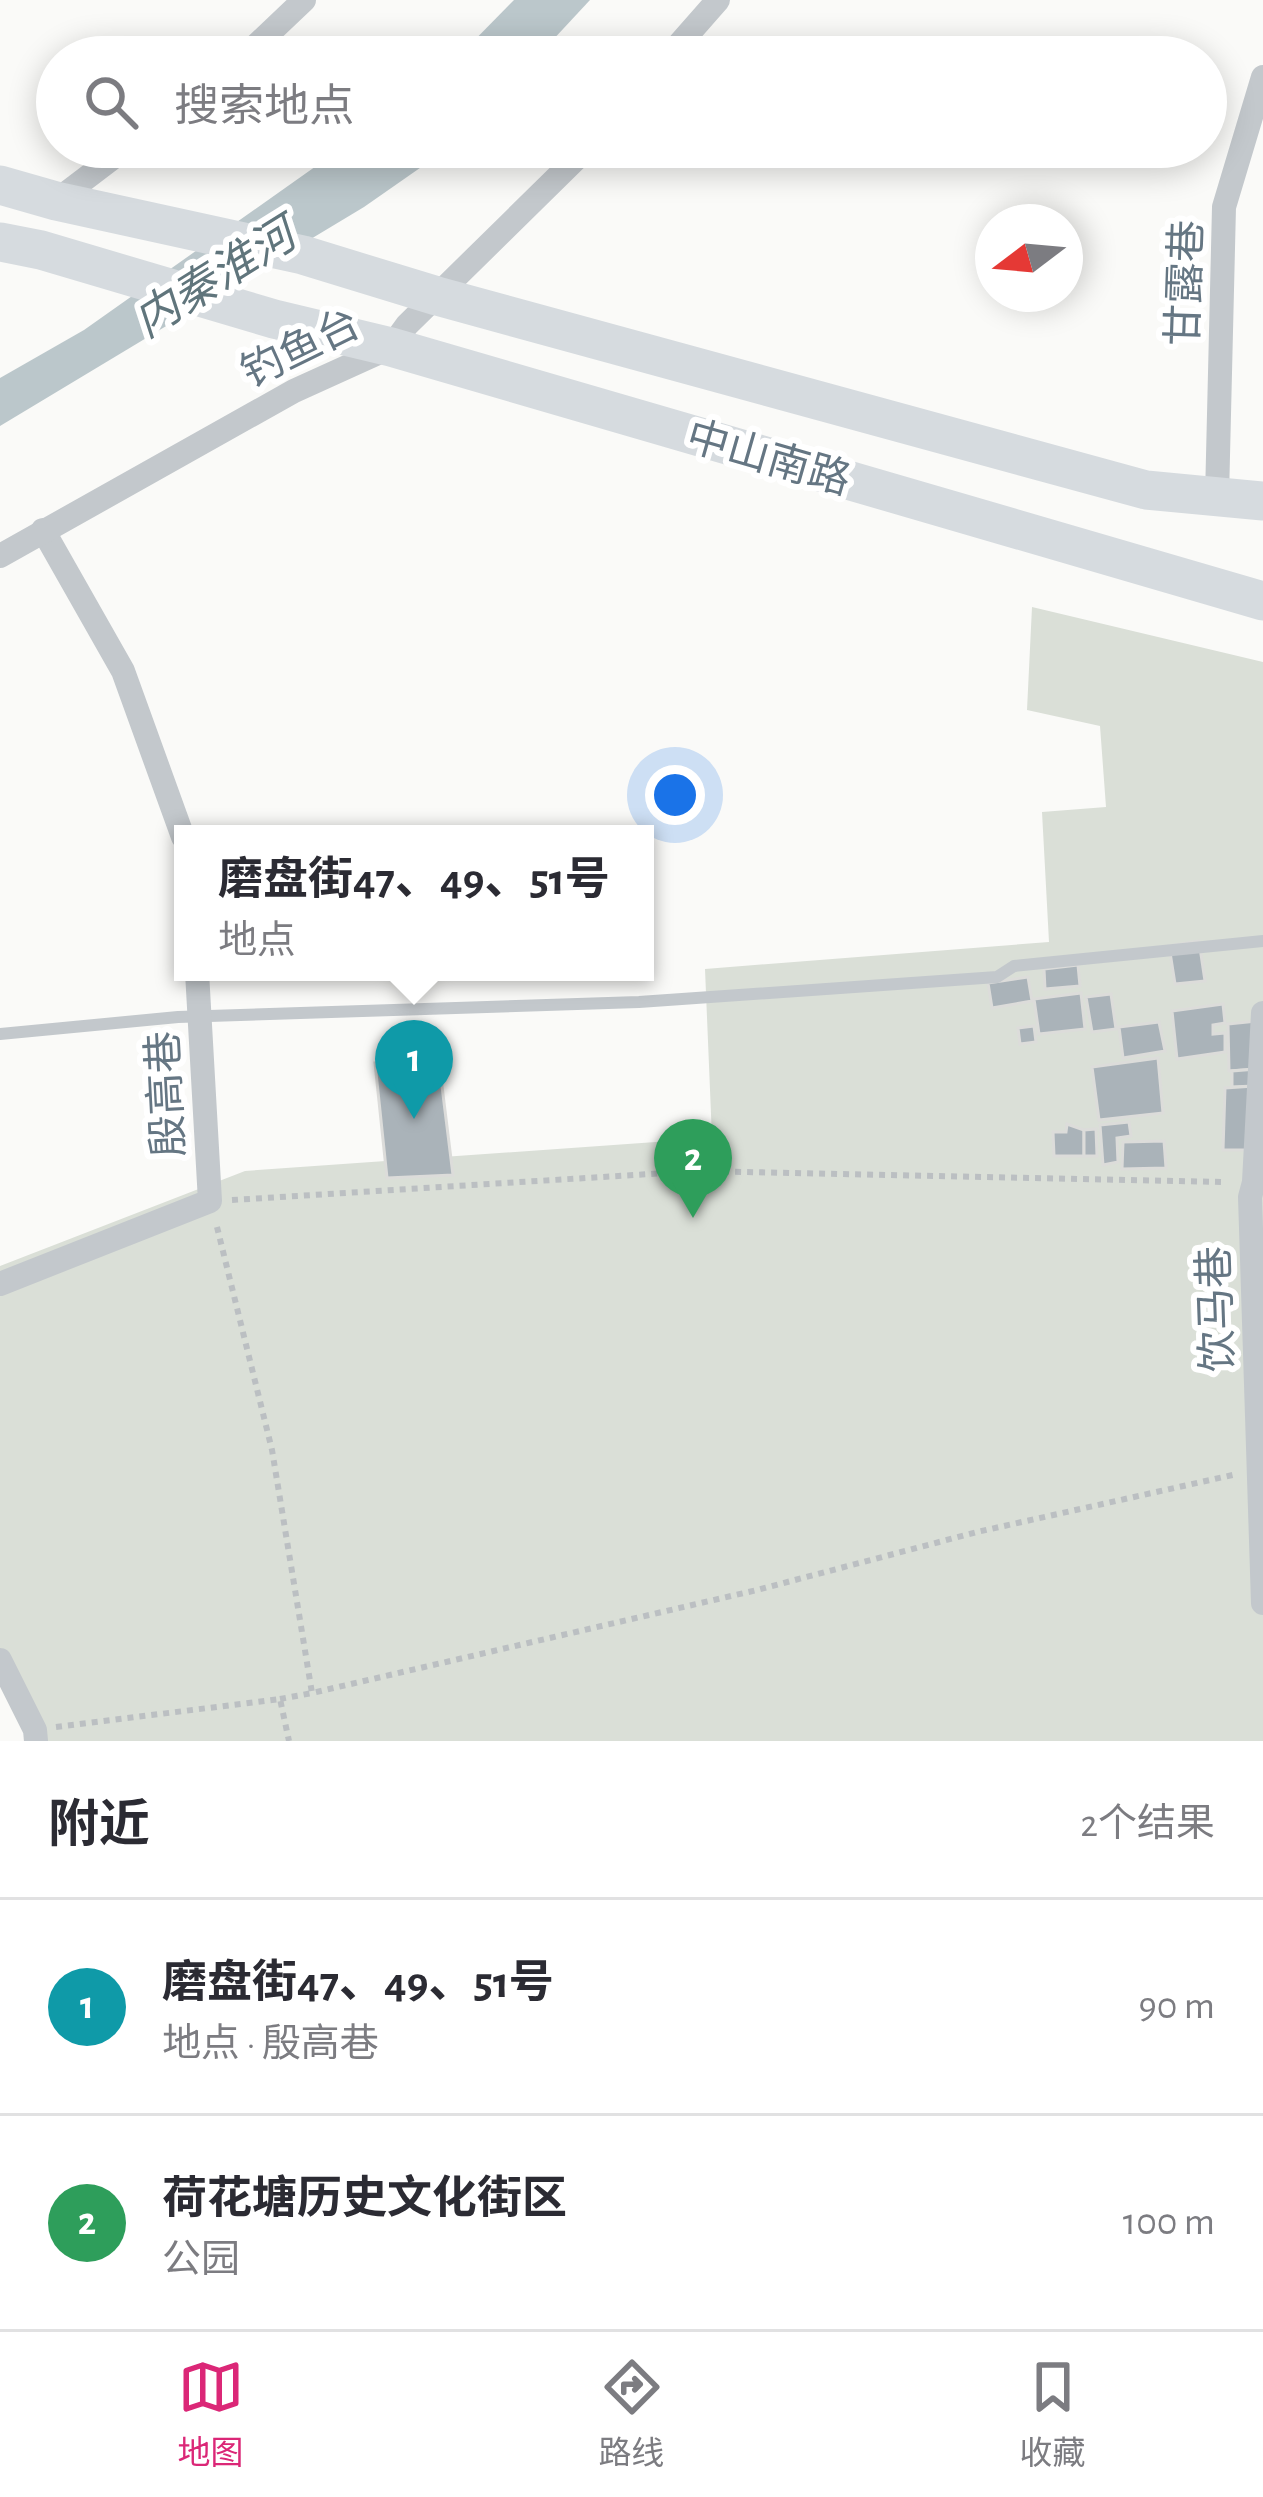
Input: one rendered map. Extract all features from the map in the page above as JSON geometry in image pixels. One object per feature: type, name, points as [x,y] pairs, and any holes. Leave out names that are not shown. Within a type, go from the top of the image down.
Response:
[{"type":"main road","points":[[0,187],[303,255]]},
{"type":"main road","name":"中山南路","points":[[0,242],[274,320],[392,347],[1263,601]]},
{"type":"street","points":[[266,36],[304,0]]},
{"type":"street","points":[[686,36],[718,0]]},
{"type":"street","name":"甘露巷","points":[[1217,497],[1224,207],[1263,77]]},
{"type":"street","points":[[56,201],[99,168]]},
{"type":"street","name":"钓鱼台","points":[[0,556],[293,391],[392,347],[407,325],[566,168]]},
{"type":"street","points":[[43,530],[123,671],[179,825]]},
{"type":"street","name":"殷高巷","points":[[0,1284],[210,1201],[197,981]]},
{"type":"street","name":"饮马巷","points":[[1263,1013],[1250,1197],[1263,1603]]},
{"type":"street","points":[[0,1660],[35,1735]]},
{"type":"lane","points":[[303,255],[1146,490],[1263,501]]},
{"type":"lane","points":[[0,1034],[199,1016],[639,1002],[998,977],[1015,966],[1263,941]]},
{"type":"path","points":[[312,1693],[272,1450],[210,1201],[698,1171],[1254,1182]]},
{"type":"path","points":[[35,1735],[312,1693],[757,1590],[976,1532],[1258,1469]]},
{"type":"path","points":[[280,1699],[289,1741]]},
{"type":"shaded area","points":[[1032,607],[1263,662],[1263,1741],[37,1741],[0,1665],[0,1266],[245,1171],[712,1138],[705,969],[1049,942],[1042,812],[1106,807],[1100,726],[1027,710]]},
{"type":"water","points":[[514,0],[590,0],[557,36],[479,36]]},
{"type":"water","name":"内秦淮河","points":[[313,168],[420,168],[364,207],[0,426],[0,378],[84,330]]},
{"type":"building","points":[[1199,941],[1205,981],[1175,984],[1169,946]]},
{"type":"building","points":[[1078,965],[1080,986],[1045,989],[1044,969]]},
{"type":"building","points":[[1028,977],[1032,1001],[992,1008],[988,983]]},
{"type":"building","points":[[1081,993],[1085,1029],[1039,1034],[1034,999]]},
{"type":"building","points":[[1111,994],[1116,1029],[1092,1032],[1086,997]]},
{"type":"building","points":[[1223,1004],[1225,1023],[1213,1025],[1213,1034],[1225,1033],[1225,1052],[1177,1059],[1172,1011]]},
{"type":"building","points":[[1257,1021],[1257,1069],[1229,1071],[1228,1024]]},
{"type":"building","points":[[1159,1022],[1165,1051],[1123,1058],[1119,1027]]},
{"type":"building","points":[[1034,1026],[1036,1042],[1020,1044],[1018,1028]]},
{"type":"building","points":[[1158,1058],[1163,1113],[1099,1120],[1092,1067]]},
{"type":"building","points":[[439,1062],[453,1175],[387,1178],[375,1063]]},
{"type":"building","points":[[1257,1069],[1254,1086],[1232,1087],[1232,1071]]},
{"type":"building","points":[[1254,1086],[1250,1150],[1223,1150],[1225,1088]]},
{"type":"building","points":[[1129,1122],[1131,1136],[1117,1138],[1118,1162],[1103,1165],[1100,1125]]},
{"type":"building","points":[[1067,1124],[1084,1130],[1084,1156],[1054,1156],[1053,1132],[1066,1132]]},
{"type":"building","points":[[1096,1129],[1097,1156],[1084,1156],[1084,1130]]},
{"type":"building","points":[[1164,1141],[1166,1168],[1122,1169],[1123,1142]]},
{"type":"place","name":"磨盘街47、49、51号","points":[[414,1119]]},
{"type":"place","name":"荷花塘历史文化街区","points":[[693,1218]]}]
